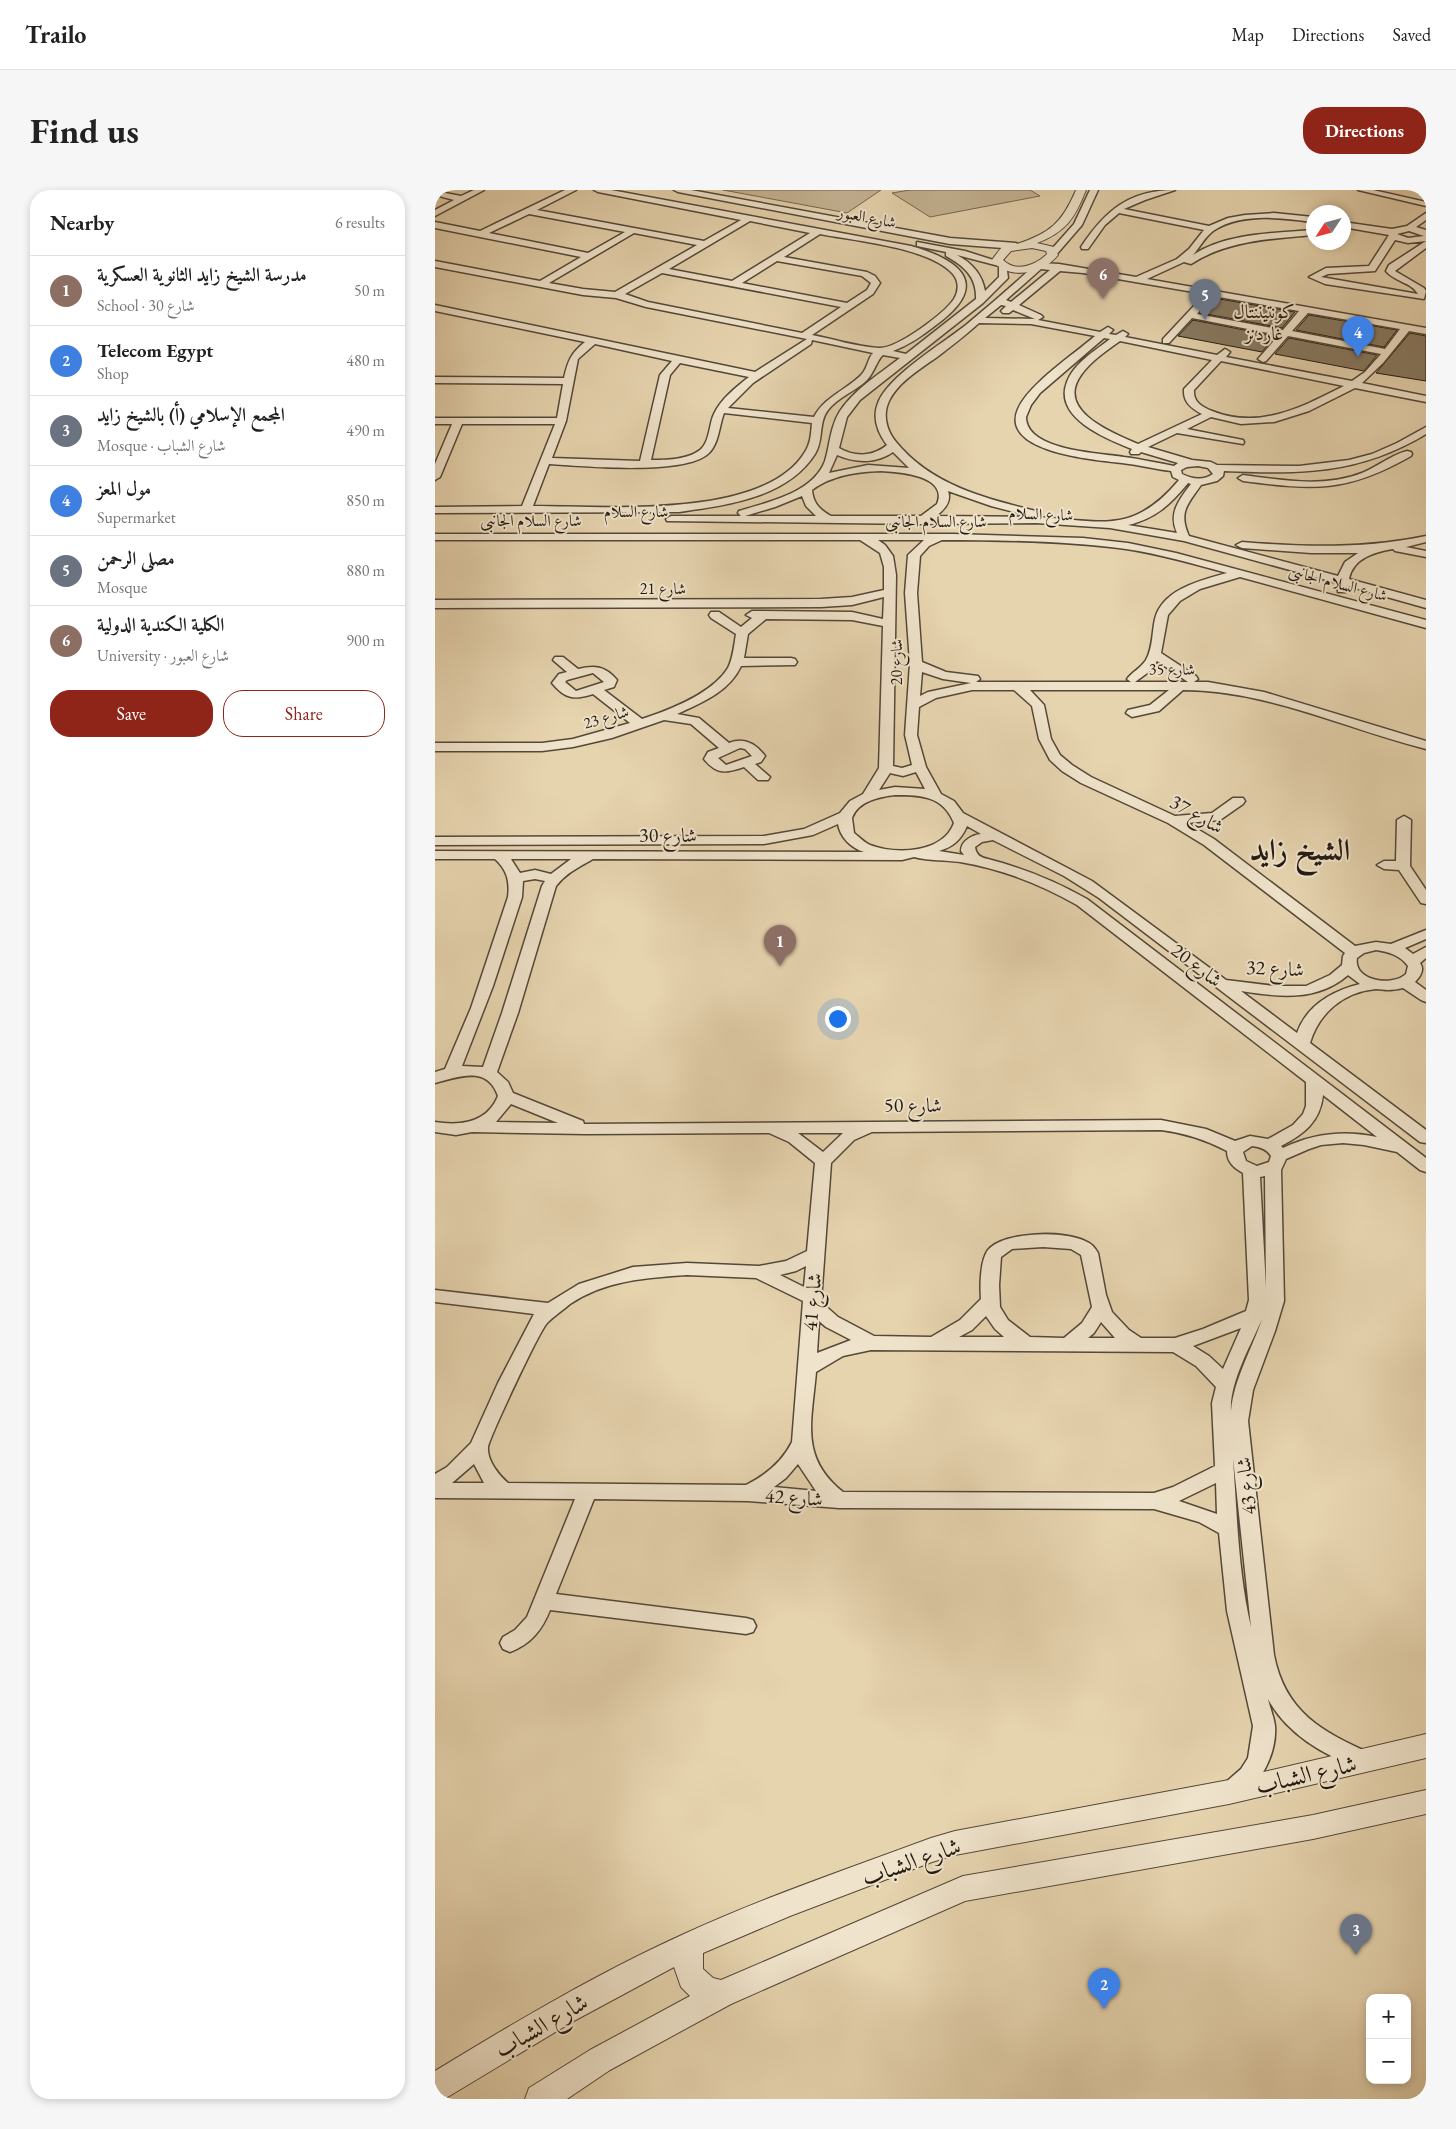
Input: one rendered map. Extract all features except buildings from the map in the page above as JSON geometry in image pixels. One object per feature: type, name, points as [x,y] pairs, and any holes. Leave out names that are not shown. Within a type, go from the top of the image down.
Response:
[{"type":"street","points":[[435,213],[480,190]]},
{"type":"street","points":[[481,234],[572,190]]},
{"type":"street","points":[[435,510],[679,509],[712,505],[743,497],[769,487],[790,475],[803,463],[811,451],[816,438],[817,420],[830,402],[867,374],[878,354],[899,346],[951,308],[960,297],[963,286],[959,275],[940,260],[911,249],[598,190]]},
{"type":"street","name":"شارع العبور","points":[[638,190],[933,246],[1002,265]]},
{"type":"street","name":"شارع العبور","points":[[678,190],[949,241],[1018,245]]},
{"type":"street","points":[[816,482],[831,460],[832,448],[841,420],[848,408],[863,392],[979,301],[1004,278],[1002,265],[997,258],[1008,248],[1042,237],[1064,224],[1070,216],[1081,190]]},
{"type":"street","points":[[908,527],[923,520],[939,508],[944,502],[945,495],[932,479],[893,446],[883,430],[880,414],[885,399],[896,385],[977,320],[1053,254],[1082,217],[1094,190]]},
{"type":"street","points":[[1085,247],[1100,224],[1116,210],[1167,190]]},
{"type":"street","points":[[1362,190],[1426,204]]},
{"type":"street","points":[[1403,190],[1426,195]]},
{"type":"street","points":[[435,193],[462,199]]},
{"type":"street","points":[[1116,210],[1210,229]]},
{"type":"street","points":[[528,211],[705,244]]},
{"type":"street","points":[[1174,279],[1210,229],[1227,222],[1249,217],[1284,216],[1306,218]]},
{"type":"street","points":[[1424,241],[1392,267],[1391,274],[1415,285],[1423,291],[1423,295],[1407,296],[1325,281],[1313,277],[1327,271],[1369,270],[1375,267],[1393,234],[1408,229],[1426,216]]},
{"type":"street","points":[[619,300],[661,270],[750,218]]},
{"type":"street","points":[[435,225],[589,256]]},
{"type":"street","points":[[1351,229],[1393,234],[1404,240],[1424,241]]},
{"type":"street","points":[[1408,229],[1426,234]]},
{"type":"street","points":[[541,284],[632,231]]},
{"type":"street","points":[[734,284],[819,231]]},
{"type":"street","points":[[1136,279],[1167,268],[1191,256],[1221,247],[1267,237],[1306,234]]},
{"type":"street","points":[[1042,237],[1051,241],[1064,241]]},
{"type":"street","points":[[1200,241],[1208,245],[1221,247]]},
{"type":"street","points":[[965,254],[975,250],[978,244]]},
{"type":"street","points":[[1018,245],[1042,246],[1053,254],[1075,262],[1426,326]]},
{"type":"street","points":[[933,246],[967,266],[977,277],[981,289],[979,301]]},
{"type":"street","points":[[546,461],[645,463],[681,462],[695,458],[705,452],[721,410],[741,388],[807,339],[847,306],[875,287],[876,282],[872,278],[859,273],[775,258]]},
{"type":"street","points":[[1375,264],[1392,267]]},
{"type":"street","points":[[1002,265],[1018,269],[1059,267],[1136,279],[1174,279],[1211,293],[1426,331]]},
{"type":"street","points":[[436,266],[459,273],[597,300],[630,299],[807,339]]},
{"type":"street","points":[[436,266],[590,293],[606,294],[619,300],[905,359]]},
{"type":"street","points":[[988,326],[1059,267]]},
{"type":"street","points":[[661,270],[847,306]]},
{"type":"street","points":[[1166,341],[1211,293]]},
{"type":"street","points":[[597,300],[606,294]]},
{"type":"street","points":[[999,301],[1014,305],[1038,317],[1105,332],[1358,381],[1426,391]]},
{"type":"street","points":[[435,308],[758,376]]},
{"type":"street","points":[[1263,359],[1306,309]]},
{"type":"street","points":[[1190,315],[1387,352]]},
{"type":"street","points":[[977,320],[988,326],[1010,320],[1031,321],[1105,332]]},
{"type":"street","points":[[1222,355],[1194,383],[1188,396],[1191,403],[1210,414],[1237,420],[1265,420],[1292,416],[1311,408],[1358,381],[1387,352],[1407,327]]},
{"type":"street","points":[[1105,332],[1036,391],[1024,408],[1021,423],[1030,436],[1064,452],[1176,469],[1190,463]]},
{"type":"street","points":[[1036,391],[1062,390],[1070,385],[1079,371],[1121,335],[1166,341],[1222,355],[1263,359],[1426,399]]},
{"type":"street","points":[[933,337],[953,340]]},
{"type":"street","points":[[527,510],[561,421],[573,359],[577,353],[593,342]]},
{"type":"street","points":[[645,463],[665,375],[678,359]]},
{"type":"street","points":[[913,371],[939,363]]},
{"type":"street","points":[[435,380],[569,381]]},
{"type":"street","points":[[1062,390],[1085,421],[1109,436],[1138,448],[1190,463],[1205,464],[1217,472],[1289,485],[1327,485],[1359,478],[1386,466],[1426,442]]},
{"type":"street","points":[[721,410],[817,420]]},
{"type":"street","points":[[1124,460],[1138,448],[1210,414]]},
{"type":"street","points":[[1237,420],[1241,456]]},
{"type":"street","points":[[435,421],[561,421]]},
{"type":"street","points":[[435,477],[438,462],[458,421]]},
{"type":"street","points":[[1176,430],[1241,456],[1289,470]]},
{"type":"street","points":[[1289,485],[1284,483],[1279,477],[1280,474],[1289,470],[1340,466],[1380,456],[1426,430]]},
{"type":"street","points":[[832,448],[839,454],[864,458],[888,452],[893,446]]},
{"type":"street","points":[[1176,469],[1177,475],[1185,480],[1198,482],[1211,480],[1217,472],[1241,456]]},
{"type":"street","points":[[1340,466],[1355,470],[1359,478]]},
{"type":"street","points":[[706,519],[770,505],[834,474],[857,469],[874,468],[907,470],[1007,507],[1092,524]]},
{"type":"street","points":[[1109,525],[1136,519],[1164,506],[1185,480]]},
{"type":"street","points":[[1198,482],[1177,514],[1182,547],[1269,547],[1326,550],[1380,548],[1426,554]]},
{"type":"street","points":[[806,488],[806,496],[810,504],[828,519],[848,528]]},
{"type":"street","name":"شارع السلام","points":[[435,519],[1036,520],[1109,525],[1262,574],[1342,586],[1401,606],[1425,605]]},
{"type":"street","name":"شارع السلام","points":[[435,528],[908,527],[1077,531],[1182,547],[1425,605]]},
{"type":"street","name":"شارع السلام الجانبى","points":[[435,536],[942,537],[1083,541],[1128,546],[1182,547],[1195,561],[1241,574],[1262,574],[1426,624]]},
{"type":"street","points":[[862,537],[876,543],[884,550],[901,545],[919,549],[942,537]]},
{"type":"street","points":[[1342,586],[1343,573],[1348,566],[1367,553],[1380,548],[1426,539]]},
{"type":"street","name":"شارع 20","points":[[919,549],[912,562],[911,594],[916,663],[911,735],[919,767],[936,796]]},
{"type":"street","name":"شارع 20","points":[[884,550],[889,558],[890,592],[886,768]]},
{"type":"street","points":[[1195,561],[1198,578],[1197,586]]},
{"type":"street","points":[[1133,679],[1148,668],[1156,655],[1161,617],[1177,598],[1197,586],[1241,574]]},
{"type":"street","name":"شارع 21","points":[[435,615],[552,609],[852,601],[890,592]]},
{"type":"street","points":[[852,601],[859,608],[852,616]]},
{"type":"street","name":"شارع 21","points":[[435,604],[715,614],[852,616],[890,624]]},
{"type":"street","points":[[715,614],[742,633],[763,615]]},
{"type":"street","name":"شارع 23","points":[[435,746],[542,747],[573,743],[663,716],[709,694],[724,681],[734,668],[742,633]]},
{"type":"street","points":[[1132,713],[1152,711],[1187,682],[1156,655]]},
{"type":"street","points":[[559,660],[575,673]]},
{"type":"street","points":[[736,662],[791,662]]},
{"type":"street","name":"شارع 35","points":[[916,663],[942,675],[967,679],[1133,679],[1187,682],[1225,688],[1259,695],[1426,745]]},
{"type":"street","points":[[598,670],[611,680],[610,684],[577,695],[572,694],[558,683],[563,677],[575,673],[598,670]]},
{"type":"street","name":"شارع 35","points":[[913,705],[932,694],[958,688],[1055,685],[1155,685],[1225,681],[1257,687],[1426,736]]},
{"type":"street","points":[[1015,686],[1029,695],[1038,705],[1055,685]]},
{"type":"street","points":[[1155,685],[1163,692],[1167,700]]},
{"type":"street","points":[[596,690],[640,724]]},
{"type":"street","points":[[688,704],[695,721],[728,749]]},
{"type":"street","name":"شارع 37","points":[[1038,705],[1045,739],[1055,757],[1067,768],[1086,780],[1173,820],[1209,842],[1354,952]]},
{"type":"street","points":[[663,716],[695,721]]},
{"type":"street","points":[[739,744],[746,744],[759,754],[758,757],[745,762],[726,769],[711,759],[713,755],[739,744]]},
{"type":"street","points":[[745,762],[763,777]]},
{"type":"street","points":[[868,796],[909,790],[936,796],[951,805],[959,816],[961,824],[952,840],[931,851],[909,855],[887,854],[861,846],[846,832],[845,816],[850,809],[868,796],[886,768],[903,772],[919,767]]},
{"type":"street","points":[[1173,820],[1215,817],[1238,801]]},
{"type":"street","name":"شارع 30","points":[[435,841],[764,840],[808,832],[845,816]]},
{"type":"street","name":"شارع 20","points":[[959,816],[993,836],[1040,857],[1083,881],[1426,1138]]},
{"type":"street","points":[[1209,842],[1209,834],[1215,817]]},
{"type":"street","points":[[1404,820],[1403,866],[1426,900]]},
{"type":"street","points":[[975,860],[970,856],[969,846],[978,838],[993,836]]},
{"type":"street","name":"شارع 30","points":[[435,855],[909,855]]},
{"type":"street","points":[[451,1072],[467,1038],[515,897],[517,885],[511,866],[498,855]]},
{"type":"street","points":[[488,1074],[513,1004],[549,886],[558,873],[573,863],[592,855]]},
{"type":"street","name":"شارع 20","points":[[909,855],[975,860],[999,865],[1044,880],[1082,902],[1426,1166]]},
{"type":"street","points":[[1384,865],[1403,866]]},
{"type":"street","points":[[516,879],[536,874],[553,880]]},
{"type":"street","points":[[1393,948],[1426,934]]},
{"type":"street","points":[[1302,1044],[1309,1021],[1318,1010],[1342,994],[1374,985],[1391,986],[1405,982],[1410,979],[1415,971],[1413,961],[1402,952],[1393,948],[1376,946],[1354,952],[1348,962],[1349,968],[1358,978],[1374,985]]},
{"type":"street","points":[[1413,961],[1426,951]]},
{"type":"street","name":"شارع 32","points":[[1222,984],[1304,992],[1331,984],[1349,968]]},
{"type":"street","points":[[1405,982],[1426,997]]},
{"type":"street","points":[[435,1078],[451,1072],[470,1070],[488,1074],[501,1083],[506,1096],[499,1111],[492,1118],[472,1127]]},
{"type":"street","points":[[1274,1156],[1250,1141],[1236,1149],[1234,1153],[1237,1162],[1251,1171],[1263,1171],[1274,1156],[1308,1120],[1315,1101],[1314,1081]]},
{"type":"street","points":[[506,1096],[586,1128]]},
{"type":"street","name":"شارع 50","points":[[435,1127],[453,1130],[472,1127],[1161,1125],[1201,1133],[1236,1149]]},
{"type":"street","points":[[763,1127],[781,1131],[797,1140],[823,1162],[847,1138],[864,1129],[882,1126]]},
{"type":"street","points":[[1274,1156],[1311,1142],[1341,1139],[1372,1141],[1405,1150]]},
{"type":"street","name":"شارع 43","points":[[1229,1792],[1245,1780],[1257,1764],[1263,1746],[1264,1726],[1237,1611],[1228,1529],[1221,1403],[1224,1385],[1263,1305],[1274,1156]]},
{"type":"street","name":"شارع 41","points":[[823,1162],[801,1442],[803,1455],[816,1480],[839,1500]]},
{"type":"street","name":"شارع 43","points":[[1251,1171],[1263,1305],[1272,1318],[1244,1385],[1239,1414],[1264,1655],[1274,1691],[1302,1725],[1321,1740],[1365,1761]]},
{"type":"street","points":[[1025,1344],[1000,1325],[993,1314],[989,1302],[993,1256],[998,1250],[1015,1242],[1075,1243],[1086,1249],[1089,1254],[1100,1309],[1115,1328],[1136,1344]]},
{"type":"street","points":[[435,1484],[454,1472],[479,1447],[507,1383],[539,1320],[550,1310],[585,1288],[633,1273],[687,1269],[759,1272],[790,1267],[816,1254]]},
{"type":"street","points":[[759,1272],[812,1301],[832,1322],[871,1343]]},
{"type":"street","points":[[435,1296],[550,1310]]},
{"type":"street","points":[[935,1343],[966,1325],[989,1302]]},
{"type":"street","points":[[807,1369],[828,1354],[871,1343],[1175,1344],[1209,1334],[1263,1305]]},
{"type":"street","points":[[1068,1344],[1088,1328],[1100,1309]]},
{"type":"street","points":[[1175,1344],[1209,1366],[1224,1385]]},
{"type":"street","name":"شارع 41","points":[[748,1493],[767,1484],[782,1472],[794,1458],[801,1442]]},
{"type":"street","points":[[479,1447],[485,1471],[493,1482],[504,1490]]},
{"type":"street","name":"شارع 42","points":[[1153,1500],[1187,1489],[1224,1470]]},
{"type":"street","name":"شارع 42","points":[[435,1490],[748,1493],[839,1500],[1153,1500],[1205,1516],[1228,1529]]},
{"type":"street","points":[[510,1643],[522,1636],[535,1622],[588,1492]]},
{"type":"street","points":[[544,1601],[746,1626]]},
{"type":"street","name":"شارع الشباب","points":[[435,2088],[516,2038],[692,1944],[931,1850],[955,1843],[1229,1792],[1426,1746]]},
{"type":"street","name":"شارع الشباب","points":[[540,2099],[600,2060],[721,1994],[963,1889],[1313,1827],[1426,1802]]},
{"type":"street","points":[[692,1944],[687,1955],[687,1967],[691,1978],[709,1992],[721,1994]]},
{"type":"shaded area","points":[[723,190],[881,190],[847,213]]},
{"type":"shaded area","points":[[910,190],[1030,190],[1040,196],[930,217],[892,193]]},
{"type":"place","name":"الكلية الكندية الدولية","points":[[1103,299]]},
{"type":"place","name":"مصلى الرحمن","points":[[1205,320]]},
{"type":"place","name":"مول المعز","points":[[1358,357]]},
{"type":"place","name":"مدرسة الشيخ زايد الثانوية العسكرية","points":[[780,966]]},
{"type":"place","name":"المجمع الإسلامي (أ) بالشيخ زايد","points":[[1356,1955]]},
{"type":"place","name":"Telecom Egypt","points":[[1104,2009]]},
{"type":"district","name":"كونتيننتال غاردنز","points":[[1264,322]]},
{"type":"district","name":"الشيخ زايد","points":[[1300,849]]}]
